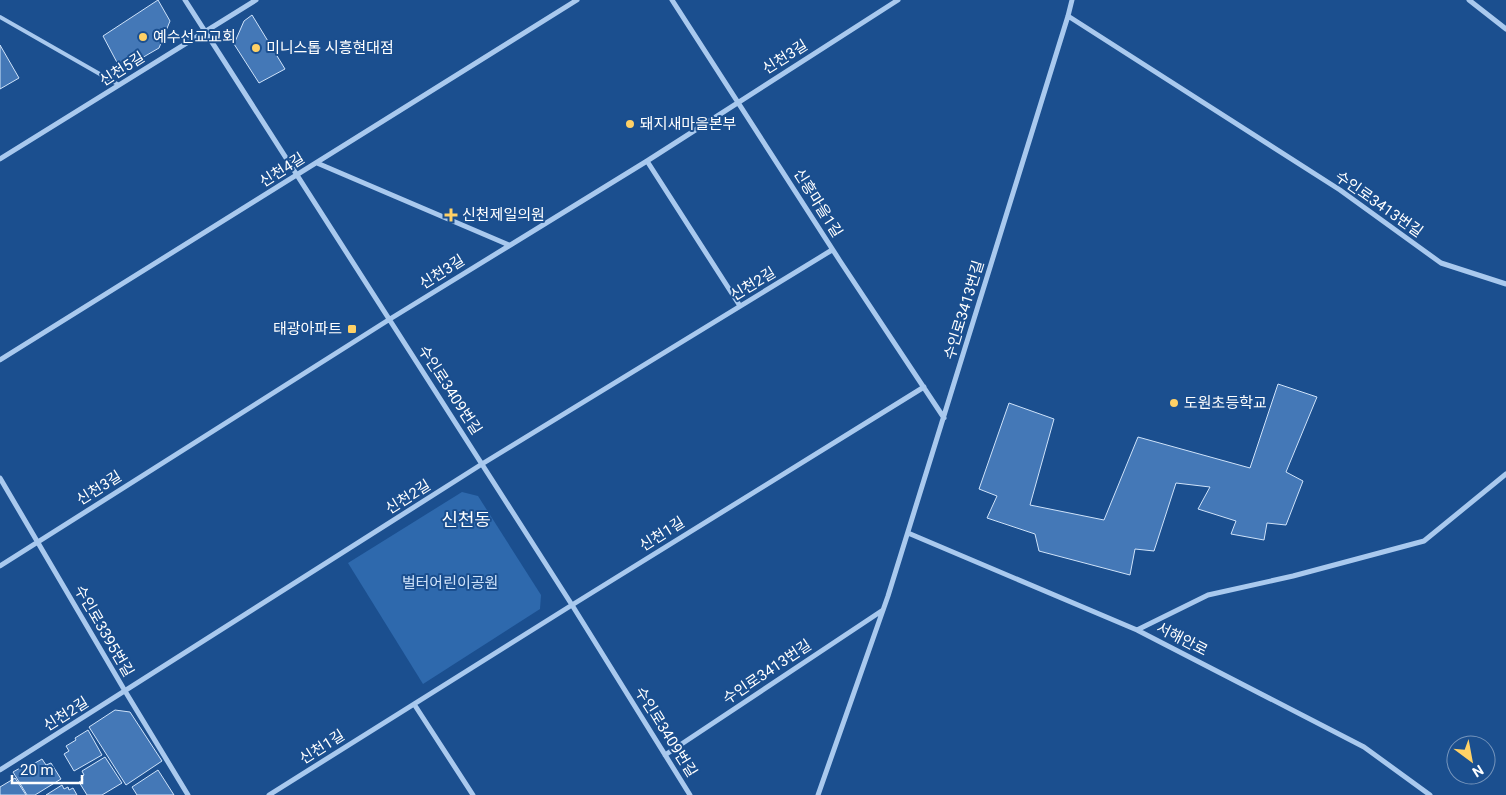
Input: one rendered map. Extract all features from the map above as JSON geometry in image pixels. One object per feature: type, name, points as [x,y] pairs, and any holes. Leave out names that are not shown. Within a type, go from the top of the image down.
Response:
[{"type":"street","name":"수인로3409번길","points":[[185,0],[390,318],[690,795]]},
{"type":"street","name":"신천5길","points":[[0,159],[256,0]]},
{"type":"street","name":"신천4길","points":[[0,360],[577,0]]},
{"type":"street","name":"신흥마을1길","points":[[672,0],[832,250],[944,418]]},
{"type":"street","name":"신천3길","points":[[0,566],[390,318],[647,161],[898,0]]},
{"type":"street","name":"수인로3413번길","points":[[818,795],[908,533],[1072,0]]},
{"type":"street","points":[[1469,0],[1506,29]]},
{"type":"street","name":"수인로3413번길","points":[[1068,16],[1340,190],[1441,263],[1506,284]]},
{"type":"street","points":[[647,161],[740,306]]},
{"type":"street","points":[[317,162],[509,245]]},
{"type":"street","name":"신천2길","points":[[0,770],[482,464],[832,250]]},
{"type":"street","name":"신천1길","points":[[269,795],[924,387]]},
{"type":"street","points":[[1137,630],[1208,596],[1293,576],[1424,541],[1506,474]]},
{"type":"street","name":"수인로3395번길","points":[[0,478],[188,795]]},
{"type":"street","name":"서해안로","points":[[908,533],[1137,630],[1364,747],[1430,795]]},
{"type":"street","name":"수인로3413번길","points":[[665,755],[883,610]]},
{"type":"street","points":[[414,704],[473,795]]},
{"type":"lane","points":[[0,17],[119,85]]},
{"type":"green space","name":"벌터어린이공원","points":[[462,492],[478,496],[541,595],[540,609],[423,684],[348,563]]},
{"type":"building","points":[[158,0],[170,21],[159,48],[121,70],[103,36]]},
{"type":"building","points":[[252,15],[285,69],[259,83],[234,44],[244,21]]},
{"type":"building","points":[[0,45],[19,78],[0,89]]},
{"type":"building","points":[[1278,384],[1317,397],[1286,472],[1303,481],[1286,525],[1267,523],[1264,540],[1231,534],[1236,521],[1198,509],[1210,487],[1176,483],[1154,551],[1135,549],[1130,575],[1039,551],[1035,534],[987,518],[997,496],[979,489],[1009,403],[1054,419],[1030,505],[1104,520],[1138,437],[1250,468]]},
{"type":"building","points":[[115,710],[130,712],[162,761],[126,785],[89,727]]},
{"type":"building","points":[[88,730],[102,755],[74,771],[64,754],[69,751],[66,746]]},
{"type":"building","points":[[105,757],[122,783],[102,795],[87,795],[79,782],[83,780],[81,777],[84,775],[82,771]]},
{"type":"building","points":[[42,759],[46,765],[51,763],[61,779],[35,795],[27,795],[13,772],[27,764],[28,767]]},
{"type":"building","points":[[158,770],[174,795],[137,795],[132,787]]},
{"type":"building","points":[[15,778],[26,795],[0,795],[0,787]]},
{"type":"building","points":[[62,785],[64,789],[68,787],[69,790],[73,788],[77,795],[46,795]]},
{"type":"place","name":"예수선교교회","points":[[143,37]]},
{"type":"place","name":"미니스톱 시흥현대점","points":[[256,48]]},
{"type":"place","name":"돼지새마을본부","points":[[630,124]]},
{"type":"place","name":"신천제일의원","points":[[451,215]]},
{"type":"place","name":"태광아파트","points":[[352,329]]},
{"type":"place","name":"도원초등학교","points":[[1174,403]]},
{"type":"district","name":"신천동","points":[[466,520]]}]
